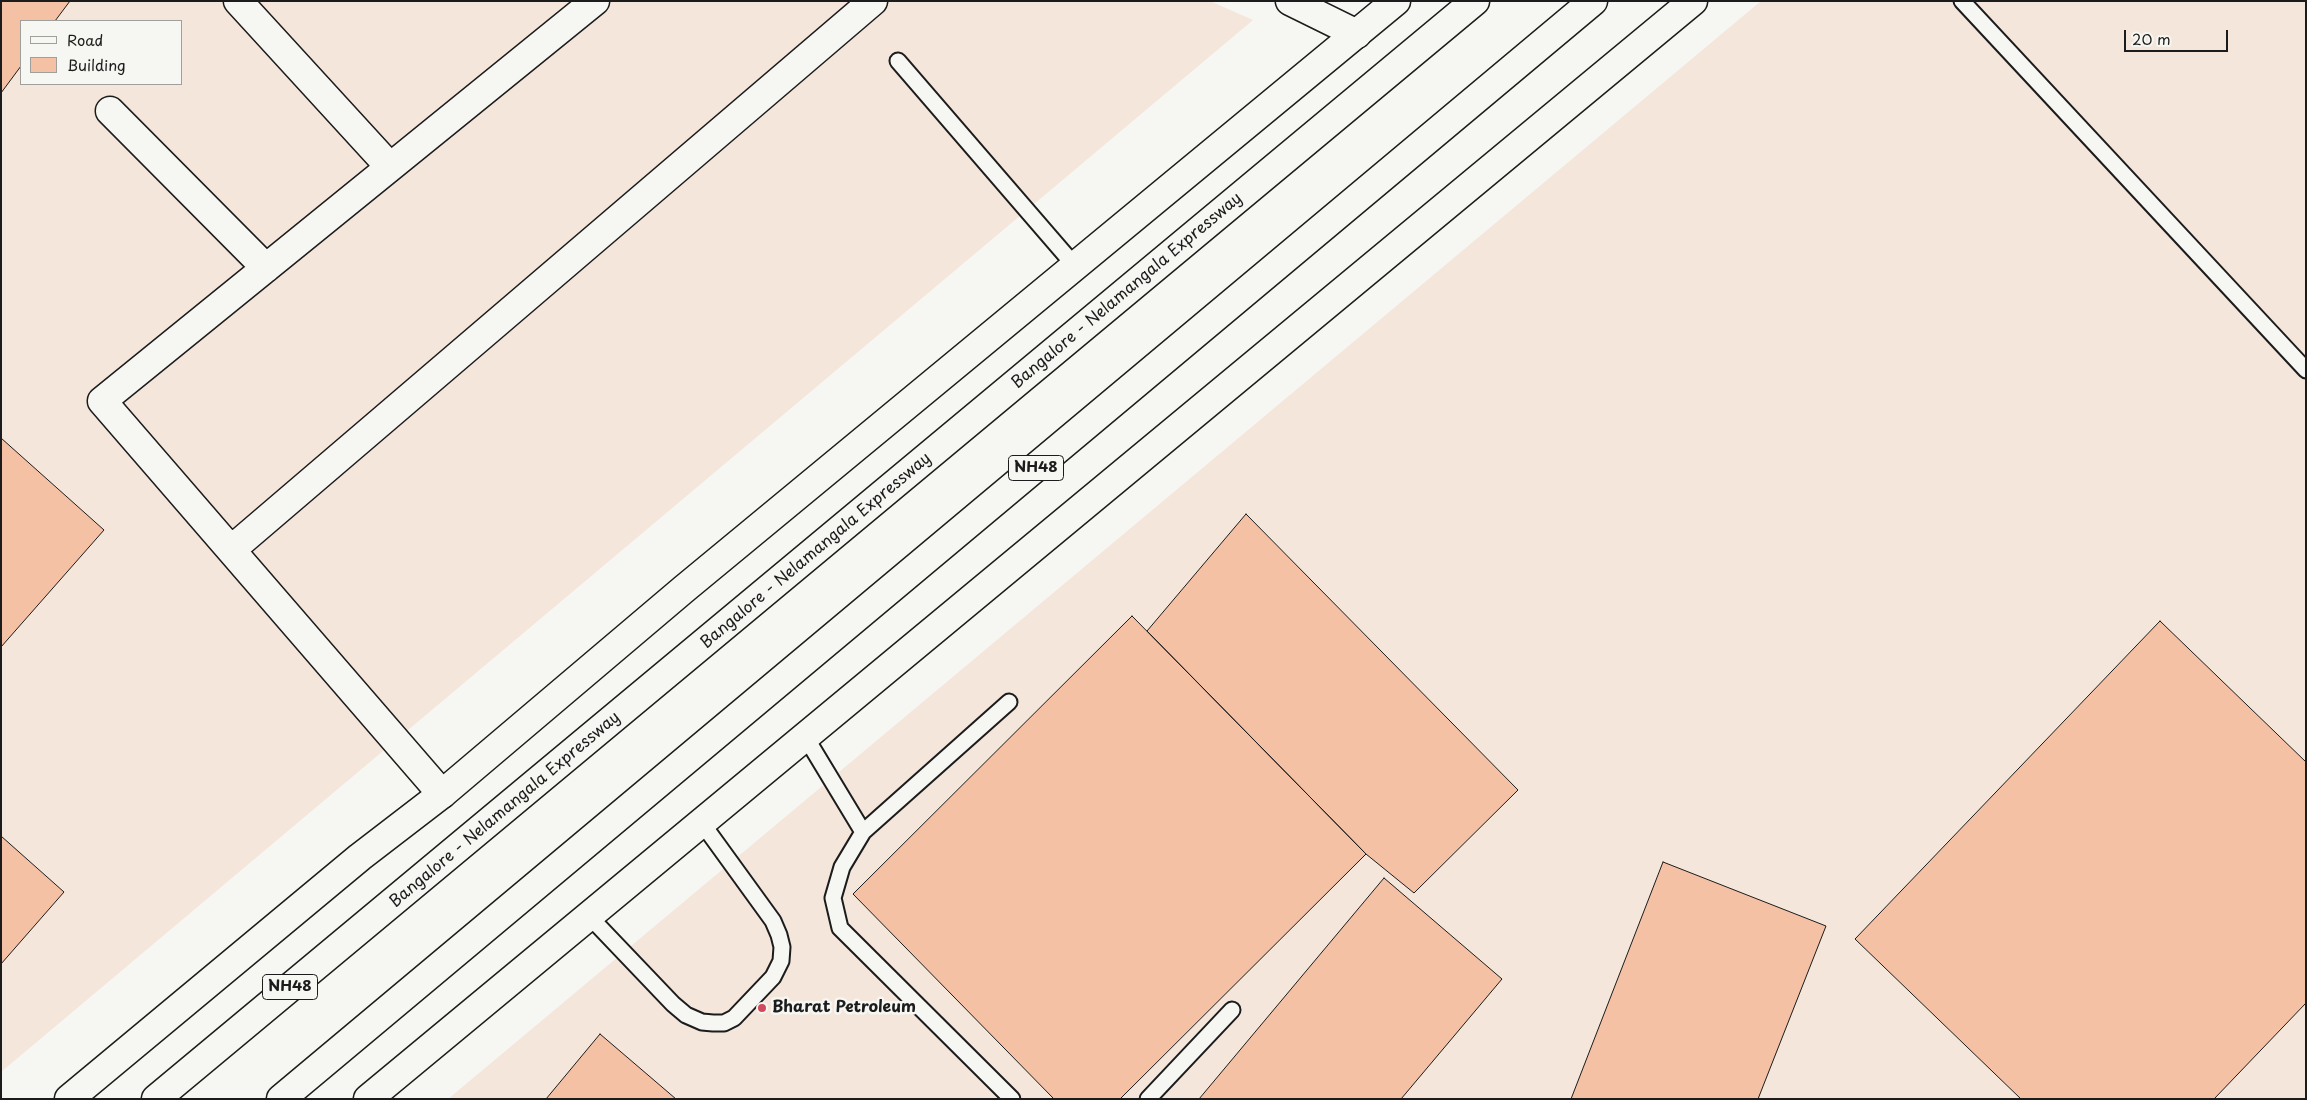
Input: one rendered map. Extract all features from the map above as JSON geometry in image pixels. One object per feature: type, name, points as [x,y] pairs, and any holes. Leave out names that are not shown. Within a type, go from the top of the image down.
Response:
[{"type":"main road","points":[[238,1],[390,167]]},
{"type":"main road","points":[[442,794],[102,401],[595,1]]},
{"type":"main road","points":[[231,550],[873,1]]},
{"type":"main road","points":[[1290,1],[1357,34]]},
{"type":"main road","points":[[69,1099],[360,857],[442,794],[700,576],[1396,1]]},
{"type":"main road","name":"Bangalore - Nelamangala Expressway","points":[[156,1099],[1475,1]]},
{"type":"main road","name":"NH48","points":[[281,1099],[1593,1]]},
{"type":"main road","points":[[368,1099],[1693,1]]},
{"type":"main road","points":[[110,111],[266,268]]},
{"type":"lane","points":[[1962,1],[2306,370]]},
{"type":"lane","points":[[898,61],[1075,266]]},
{"type":"lane","points":[[1009,702],[863,832],[842,867],[833,898],[840,928],[1012,1099]]},
{"type":"lane","points":[[805,736],[863,832]]},
{"type":"lane","points":[[589,916],[673,1004],[686,1015],[702,1022],[713,1023],[724,1023],[734,1018],[773,977],[781,961],[782,947],[780,935],[772,921],[702,822]]},
{"type":"lane","points":[[1148,1099],[1232,1010]]},
{"type":"shaded area","points":[[1,1],[1210,1],[1253,20],[1,1072]]},
{"type":"shaded area","points":[[1761,1],[2306,1],[2306,1099],[448,1099]]},
{"type":"building","points":[[1,1],[70,1],[56,20],[20,20],[20,67],[1,93]]},
{"type":"building","points":[[1,438],[104,530],[1,647]]},
{"type":"building","points":[[1246,514],[1518,790],[1414,893],[1366,854],[1147,631]]},
{"type":"building","points":[[1132,616],[1366,854],[1120,1099],[1054,1099],[853,894]]},
{"type":"building","points":[[2160,621],[2306,762],[2306,1003],[2214,1099],[2021,1099],[1855,939]]},
{"type":"building","points":[[1,836],[64,892],[1,964]]},
{"type":"building","points":[[1663,862],[1826,926],[1758,1099],[1571,1099]]},
{"type":"building","points":[[1384,878],[1502,979],[1401,1099],[1199,1099]]},
{"type":"building","points":[[600,1034],[676,1099],[546,1099]]},
{"type":"place","name":"Bharat Petroleum","points":[[762,1008]]}]
